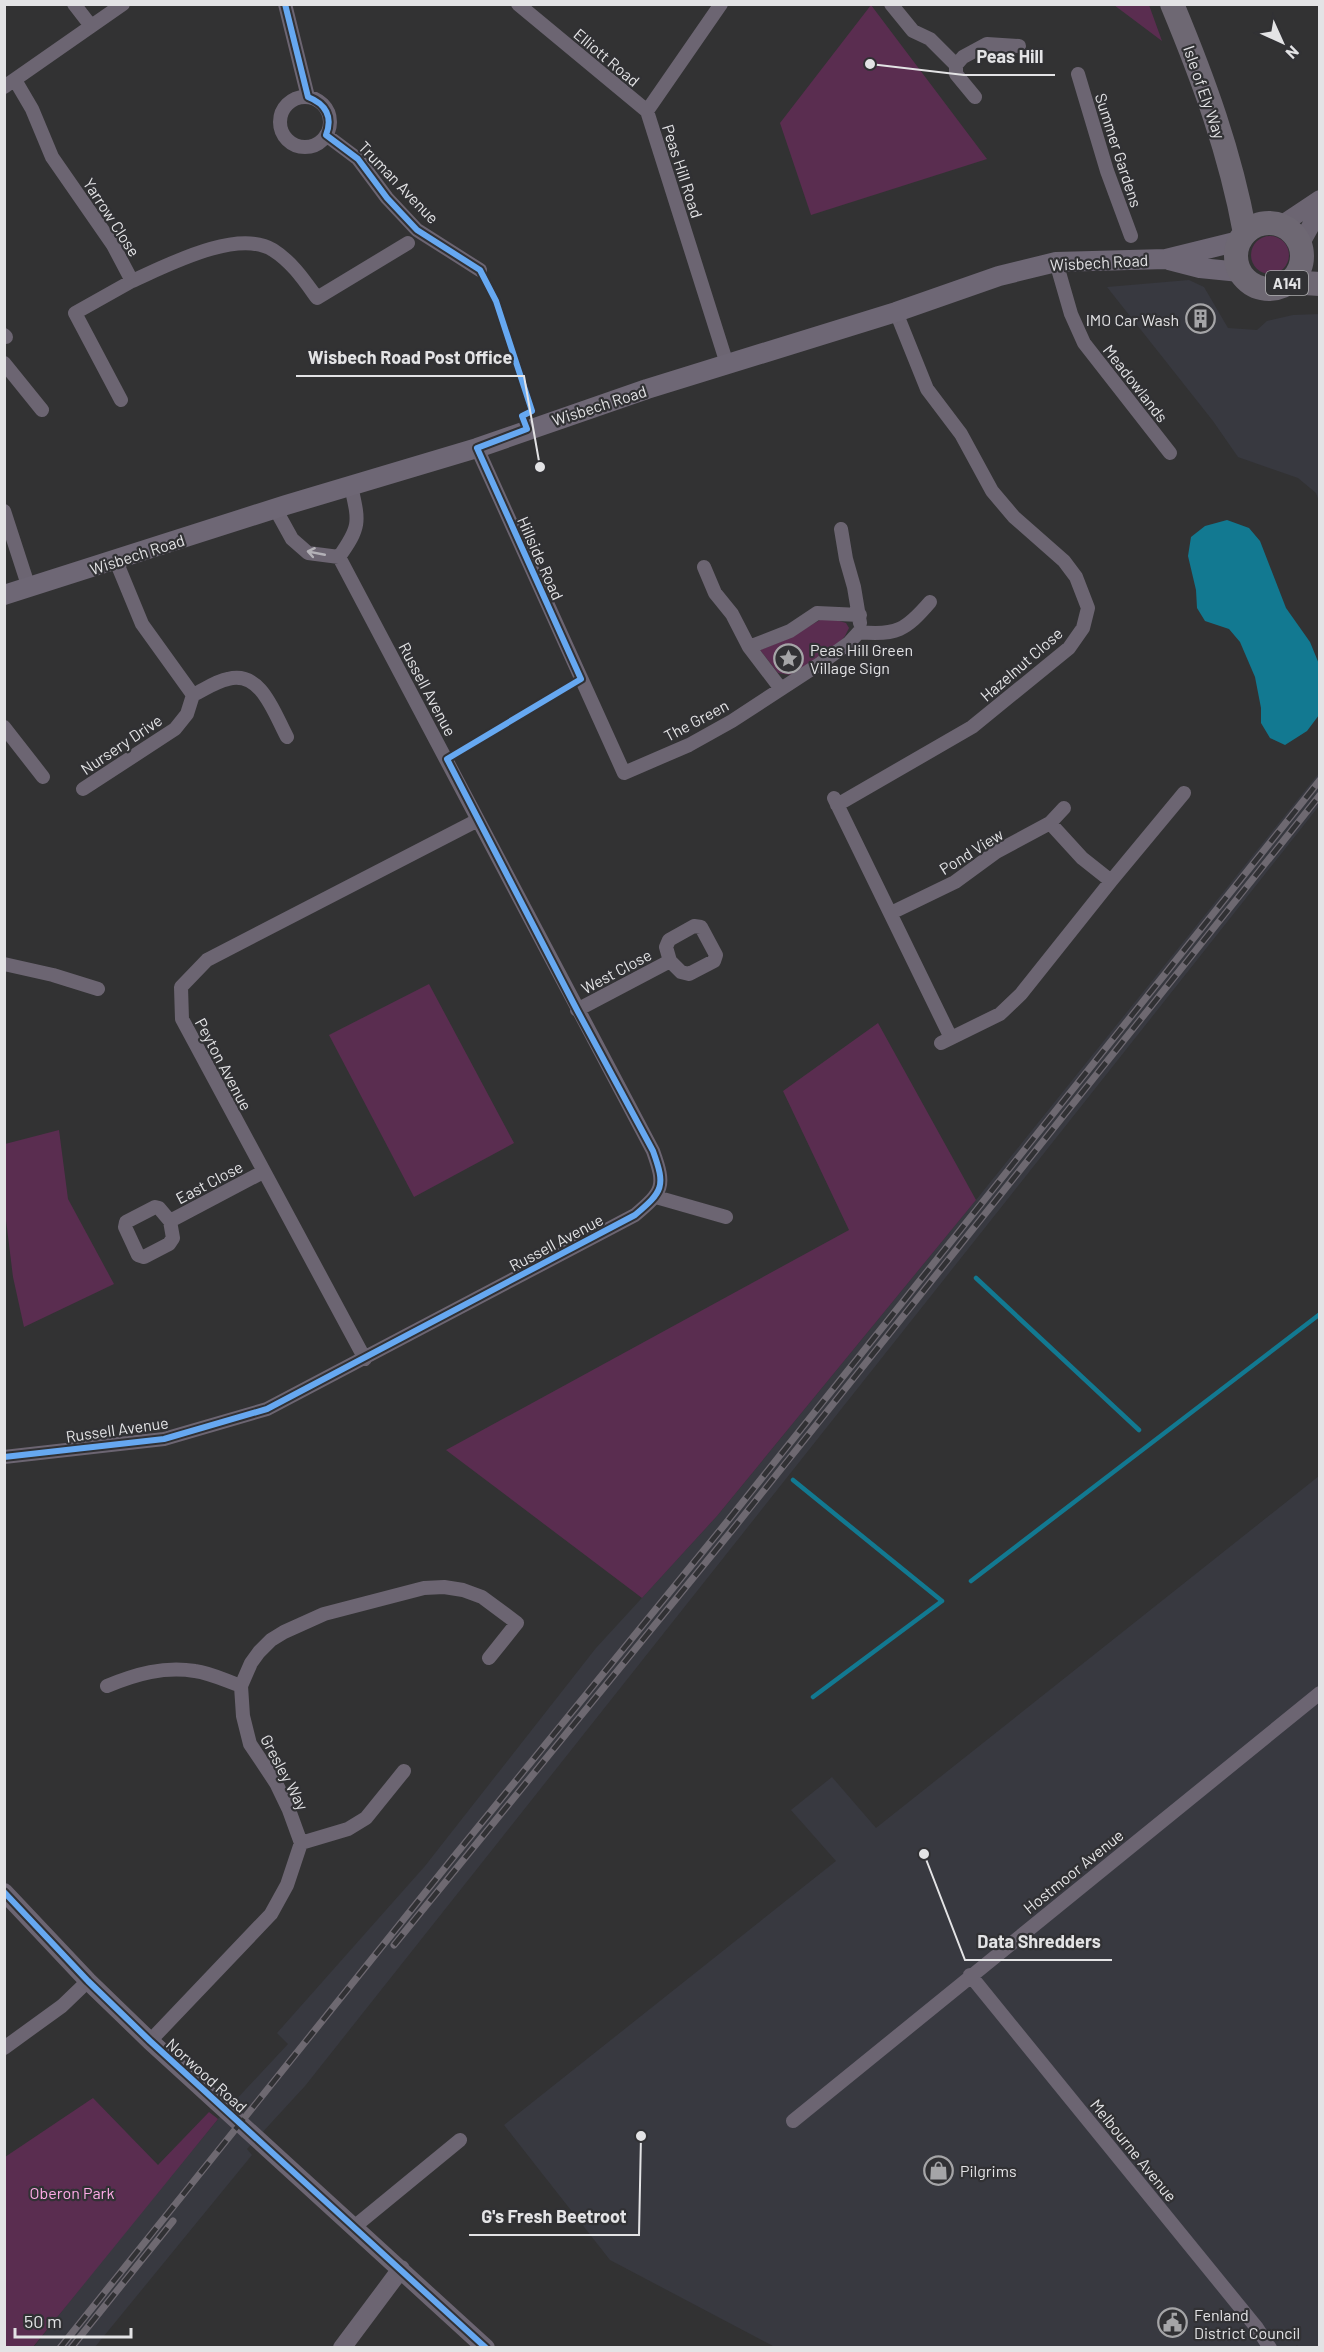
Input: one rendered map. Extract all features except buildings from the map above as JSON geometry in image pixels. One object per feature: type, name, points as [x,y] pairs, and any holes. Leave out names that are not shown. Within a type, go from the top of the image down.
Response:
[{"type":"highway","name":"Isle of Ely Way","points":[[1172,4],[1202,77],[1235,180],[1242,237]]},
{"type":"highway","name":"Isle of Ely Way","points":[[1235,180],[1274,224]]},
{"type":"highway","points":[[1240,272],[1236,262],[1236,251],[1242,237],[1258,225],[1274,224],[1289,230],[1307,250]]},
{"type":"highway","name":"A141","points":[[1289,282],[1300,268],[1307,250]]},
{"type":"highway","name":"A141","points":[[1240,272],[1251,284],[1260,288],[1270,289],[1289,282],[1320,284]]},
{"type":"main road","name":"Wisbech Road","points":[[4,596],[477,448],[727,364],[896,312],[999,276],[1056,262],[1166,259],[1242,237]]},
{"type":"main road","name":"Wisbech Road","points":[[1166,259],[1200,268],[1240,272]]},
{"type":"street","points":[[74,4],[91,26]]},
{"type":"street","points":[[10,84],[123,4]]},
{"type":"street","points":[[285,4],[308,97]]},
{"type":"street","name":"Elliott Road","points":[[518,4],[647,111]]},
{"type":"street","name":"Peas Hill Road","points":[[721,4],[647,111],[727,364]]},
{"type":"street","points":[[891,4],[913,31],[930,39],[956,65]]},
{"type":"street","points":[[975,97],[956,74],[956,65],[963,57],[987,44],[1019,46]]},
{"type":"street","name":"Summer Gardens","points":[[1078,74],[1107,171],[1131,236]]},
{"type":"street","name":"Yarrow Close","points":[[10,84],[32,109],[52,157],[113,245],[132,281],[216,247],[241,243],[271,249],[295,268],[317,298],[408,243]]},
{"type":"street","points":[[308,97],[317,100],[324,107],[329,116],[329,126],[326,135],[319,143],[309,147],[298,147],[288,142],[282,133],[279,123],[281,112],[297,98],[308,97]]},
{"type":"street","name":"Truman Avenue","points":[[326,135],[358,159],[387,198],[417,230],[480,270]]},
{"type":"street","points":[[1274,224],[1320,199]]},
{"type":"street","points":[[1307,250],[1320,209]]},
{"type":"street","name":"Meadowlands","points":[[1056,262],[1071,314],[1084,343],[1170,453]]},
{"type":"street","points":[[121,400],[75,313],[132,281]]},
{"type":"street","name":"Hazelnut Close","points":[[891,914],[835,802],[972,727],[1069,648],[1083,628],[1088,608],[1076,577],[1064,561],[1014,517],[992,491],[961,434],[927,389],[896,312]]},
{"type":"street","points":[[4,363],[42,410]]},
{"type":"street","name":"Hillside Road","points":[[477,448],[624,773]]},
{"type":"street","points":[[276,510],[292,539],[308,553],[339,557],[356,530],[358,516],[351,486]]},
{"type":"street","points":[[4,511],[29,588]]},
{"type":"street","points":[[841,529],[860,615],[859,632],[882,634],[900,631],[914,620],[930,602]]},
{"type":"street","name":"Russell Avenue","points":[[4,1457],[164,1439],[267,1409],[635,1215],[656,1197],[662,1176],[653,1151],[339,557]]},
{"type":"street","points":[[116,561],[142,624],[193,695],[226,679],[244,677],[261,690],[286,737]]},
{"type":"street","points":[[704,567],[715,593],[732,614],[749,647],[781,689]]},
{"type":"street","points":[[749,647],[790,631],[817,613],[860,615]]},
{"type":"street","name":"The Green","points":[[624,773],[689,745],[821,663],[849,643],[859,632]]},
{"type":"street","name":"Nursery Drive","points":[[83,789],[175,729],[187,714],[193,695]]},
{"type":"street","points":[[4,728],[43,777]]},
{"type":"street","points":[[891,914],[946,1041],[1000,1014],[1021,994],[1184,793]]},
{"type":"street","name":"Pond View","points":[[891,914],[955,882],[996,852],[1050,823],[1064,808]]},
{"type":"street","name":"Peyton Avenue","points":[[365,1359],[182,1019],[180,987],[207,960],[478,820]]},
{"type":"street","points":[[1050,823],[1082,858],[1111,881]]},
{"type":"street","name":"West Close","points":[[577,1010],[670,961]]},
{"type":"street","points":[[4,964],[53,975],[98,989]]},
{"type":"street","name":"East Close","points":[[170,1221],[263,1172]]},
{"type":"street","points":[[656,1197],[726,1218]]},
{"type":"street","name":"Gresley Way","points":[[300,1843],[289,1810],[276,1783],[250,1744],[243,1716],[241,1686],[250,1663],[259,1652],[284,1632],[324,1614],[424,1588],[444,1587],[463,1590],[482,1597],[517,1623],[489,1658]]},
{"type":"street","points":[[107,1686],[132,1675],[162,1669],[196,1671],[241,1686]]},
{"type":"street","name":"Hostmoor Avenue","points":[[793,2121],[1320,1693]]},
{"type":"street","points":[[150,2040],[271,1914],[287,1885],[300,1843],[348,1829],[366,1818],[404,1771]]},
{"type":"street","name":"Norwood Road","points":[[4,1892],[88,1982],[486,2348]]},
{"type":"street","name":"Melbourne Avenue","points":[[970,1975],[1249,2319],[1270,2348]]},
{"type":"street","points":[[4,2048],[62,2006],[88,1982]]},
{"type":"street","points":[[354,2227],[460,2140]]},
{"type":"street","points":[[342,2348],[401,2269]]},
{"type":"shaded area","points":[[1189,280],[1204,287],[1228,328],[1257,330],[1267,321],[1293,315],[1319,314],[1319,501],[1316,493],[1298,478],[1238,457],[1213,421],[1107,287]]},
{"type":"shaded area","points":[[1319,773],[1319,806],[305,2086],[247,2149],[252,2155],[95,2347],[33,2348],[218,2119],[288,2044],[277,2033],[425,1866],[596,1648],[717,1516],[976,1200]]},
{"type":"shaded area","points":[[1319,1476],[1319,2347],[1299,2347],[1297,2345],[1294,2348],[775,2347],[610,2260],[504,2125],[836,1861],[791,1810],[832,1777],[876,1828]]},
{"type":"green space","points":[[871,5],[987,159],[811,215],[780,123]]},
{"type":"green space","points":[[1114,5],[1149,5],[1162,41]]},
{"type":"green space","points":[[1270,236],[1283,242],[1289,255],[1283,268],[1270,274],[1257,268],[1251,255],[1257,242]]},
{"type":"green space","points":[[820,620],[836,620],[846,623],[849,628],[835,648],[790,675],[778,673],[760,650],[785,640]]},
{"type":"green space","points":[[429,984],[514,1143],[414,1197],[329,1035]]},
{"type":"green space","points":[[878,1023],[976,1200],[717,1516],[642,1598],[446,1450],[849,1230],[783,1091]]},
{"type":"green space","points":[[59,1130],[68,1199],[114,1284],[24,1327],[13,1277],[5,1212],[5,1144]]},
{"type":"green space","name":"Oberon Park","points":[[93,2098],[158,2165],[209,2112],[218,2119],[33,2347],[5,2347],[5,2157]]},
{"type":"water","points":[[1227,520],[1249,528],[1260,541],[1286,608],[1310,642],[1319,664],[1319,715],[1307,731],[1285,745],[1270,738],[1261,723],[1261,708],[1255,677],[1240,642],[1229,629],[1205,621],[1197,608],[1196,590],[1188,556],[1191,537],[1205,526]]},
{"type":"waterway","points":[[976,1278],[1139,1430]]},
{"type":"waterway","points":[[971,1581],[1320,1314]]},
{"type":"waterway","points":[[793,1480],[942,1601],[813,1697]]},
{"type":"railway","points":[[60,2348],[452,1859],[726,1523],[1320,780]]},
{"type":"railway","points":[[394,1945],[733,1529],[1320,795]]},
{"type":"railway","points":[[71,2348],[173,2221]]},
{"type":"cycle path","points":[[4,1457],[164,1439],[267,1409],[635,1215],[651,1200],[659,1188],[660,1173],[653,1151],[447,759],[581,679],[477,448],[527,429],[522,416],[532,411],[496,301],[480,270],[417,230],[387,198],[358,159],[326,135],[328,117],[323,107],[308,97],[285,4]]},
{"type":"cycle path","points":[[4,1892],[88,1981],[150,2041],[486,2348]]},
{"type":"place","name":"Peas Hill","points":[[870,64]]},
{"type":"place","name":"IMO Car Wash","points":[[1200,319]]},
{"type":"place","name":"Wisbech Road Post Office","points":[[540,467]]},
{"type":"place","name":"Peas Hill Green Village Sign","points":[[789,658]]},
{"type":"place","name":"Data Shredders","points":[[924,1854]]},
{"type":"place","name":"G's Fresh Beetroot","points":[[641,2136]]},
{"type":"place","name":"Pilgrims","points":[[939,2170]]},
{"type":"place","name":"Fenland District Council","points":[[1173,2323]]}]
